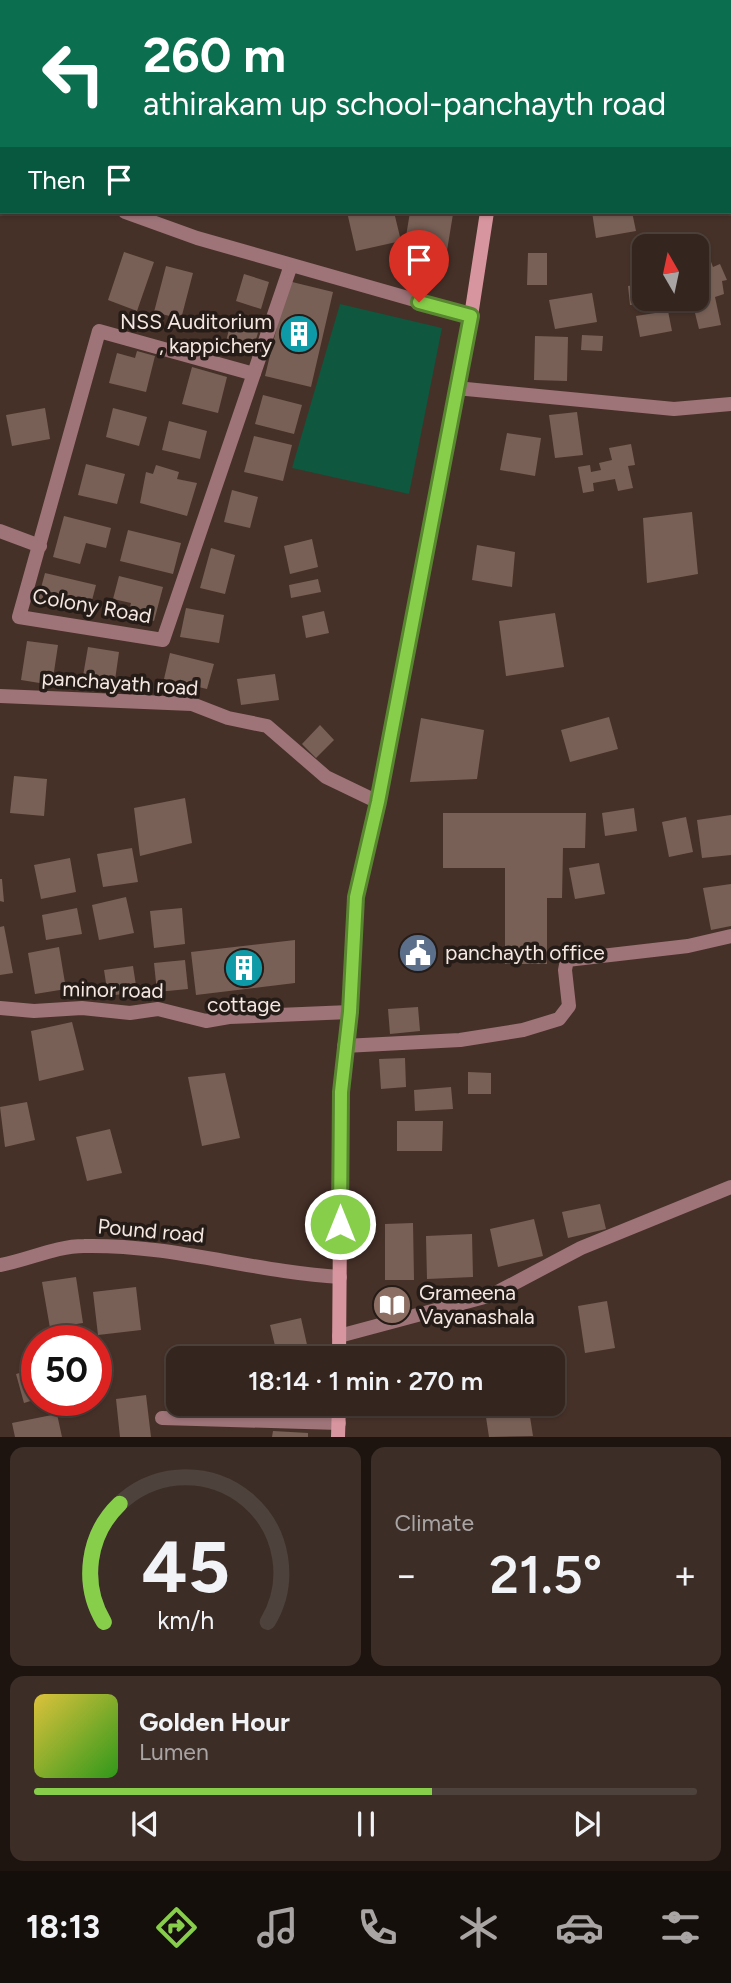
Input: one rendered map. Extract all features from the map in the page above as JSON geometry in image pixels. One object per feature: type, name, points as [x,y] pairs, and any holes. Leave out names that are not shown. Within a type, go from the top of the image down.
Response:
[{"type":"main road","points":[[339,1346],[341,1092],[344,1046],[350,1012],[356,897],[378,802],[471,316],[487,214]]},
{"type":"street","points":[[131,214],[197,238],[471,316]]},
{"type":"street","name":"Colony Road","points":[[254,374],[99,331],[19,617],[163,640],[254,374],[291,265]]},
{"type":"street","points":[[456,388],[674,409],[731,404]]},
{"type":"street","points":[[0,531],[40,547]]},
{"type":"street","name":"panchayath road","points":[[0,696],[192,704],[228,718],[267,726],[326,777],[378,802]]},
{"type":"street","points":[[344,1046],[460,1040],[539,1027],[559,1019],[569,1006],[565,970],[567,960],[688,946],[731,936]]},
{"type":"street","name":"minor road","points":[[0,1008],[34,1011],[82,1008],[130,1013],[158,1009],[206,1021],[229,1017],[350,1012]]},
{"type":"street","points":[[339,1336],[492,1295],[581,1248],[731,1187]]},
{"type":"street","name":"Pound road","points":[[0,1265],[83,1246],[165,1249],[265,1269],[340,1277]]},
{"type":"street","points":[[162,1418],[338,1430]]},
{"type":"green space","points":[[340,304],[442,328],[409,494],[292,468]]},
{"type":"building","points":[[347,214],[394,214],[401,241],[356,251]]},
{"type":"building","points":[[410,214],[453,214],[444,269],[402,261]]},
{"type":"building","points":[[592,214],[632,214],[636,231],[596,238]]},
{"type":"building","points":[[124,252],[154,262],[137,311],[108,300]]},
{"type":"building","points":[[528,253],[547,253],[547,285],[527,285]]},
{"type":"building","points":[[709,259],[713,267],[720,264],[727,280],[722,281],[724,294],[715,297],[721,325],[699,329],[695,313],[681,312],[709,312]]},
{"type":"building","points":[[166,266],[193,273],[181,319],[154,312]]},
{"type":"building","points":[[244,274],[269,282],[261,309],[236,301]]},
{"type":"building","name":"NSS Auditorium , kappichery","points":[[288,281],[333,292],[311,387],[265,376]]},
{"type":"building","points":[[628,286],[632,286],[632,305],[630,305]]},
{"type":"building","points":[[592,293],[597,322],[555,329],[549,300]]},
{"type":"building","points":[[668,312],[672,331],[640,337],[636,316]]},
{"type":"building","points":[[233,315],[261,323],[253,349],[226,341]]},
{"type":"building","points":[[582,335],[603,336],[602,351],[581,350]]},
{"type":"building","points":[[535,336],[568,337],[567,381],[534,380]]},
{"type":"building","points":[[137,351],[155,356],[146,392],[109,383],[117,353],[135,358]]},
{"type":"building","points":[[192,367],[227,377],[218,413],[182,404]]},
{"type":"building","points":[[263,395],[302,405],[294,434],[255,424]]},
{"type":"building","points":[[45,408],[50,439],[12,446],[6,415]]},
{"type":"building","points":[[113,408],[147,417],[139,446],[106,437]]},
{"type":"building","points":[[577,412],[583,455],[555,458],[549,415]]},
{"type":"building","points":[[169,421],[207,431],[200,459],[162,450]]},
{"type":"building","points":[[507,433],[541,438],[535,476],[500,470]]},
{"type":"building","points":[[254,436],[292,445],[283,481],[244,472]]},
{"type":"building","points":[[631,444],[635,465],[628,466],[633,488],[618,491],[615,479],[593,483],[594,491],[583,493],[578,467],[590,465],[591,472],[601,470],[599,463],[612,460],[609,448]]},
{"type":"building","points":[[86,464],[125,474],[117,504],[78,495]]},
{"type":"building","points":[[156,465],[179,472],[177,479],[197,483],[187,516],[140,503],[146,472],[153,474]]},
{"type":"building","points":[[232,490],[258,497],[250,528],[224,522]]},
{"type":"building","points":[[692,512],[698,574],[647,583],[643,518]]},
{"type":"building","points":[[64,516],[111,528],[106,548],[86,543],[80,564],[53,557]]},
{"type":"building","points":[[128,530],[181,543],[173,574],[120,561]]},
{"type":"building","points":[[312,539],[318,567],[290,574],[284,546]]},
{"type":"building","points":[[477,545],[515,552],[512,587],[472,580]]},
{"type":"building","points":[[211,548],[235,555],[225,594],[200,588]]},
{"type":"building","points":[[45,573],[96,585],[91,604],[74,600],[72,607],[38,599]]},
{"type":"building","points":[[119,576],[163,587],[154,621],[128,615],[131,603],[113,599]]},
{"type":"building","points":[[318,579],[321,592],[291,598],[289,585]]},
{"type":"building","points":[[186,608],[224,615],[219,643],[180,637]]},
{"type":"building","points":[[324,611],[329,633],[306,638],[302,616]]},
{"type":"building","points":[[555,613],[564,667],[506,676],[499,621]]},
{"type":"building","points":[[27,641],[58,645],[52,685],[21,680]]},
{"type":"building","points":[[88,647],[119,652],[115,680],[83,676]]},
{"type":"building","points":[[170,653],[214,664],[207,689],[164,679]]},
{"type":"building","points":[[275,674],[279,700],[241,705],[237,679]]},
{"type":"building","points":[[609,717],[618,749],[570,762],[561,730]]},
{"type":"building","points":[[421,718],[484,730],[477,779],[410,782]]},
{"type":"building","points":[[320,725],[334,740],[316,758],[302,744]]},
{"type":"building","points":[[14,776],[47,779],[44,816],[10,813]]},
{"type":"building","points":[[185,798],[192,843],[140,856],[134,808]]},
{"type":"building","points":[[634,808],[637,831],[605,836],[602,813]]},
{"type":"building","points":[[443,813],[586,813],[585,848],[563,848],[562,898],[547,898],[547,964],[505,964],[505,868],[443,868]]},
{"type":"building","points":[[731,815],[731,855],[702,858],[697,820]]},
{"type":"building","points":[[686,817],[693,852],[669,857],[662,822]]},
{"type":"building","points":[[132,848],[138,882],[103,887],[97,854]]},
{"type":"building","points":[[70,858],[76,892],[41,899],[34,865]]},
{"type":"building","points":[[599,863],[605,894],[575,899],[569,868]]},
{"type":"building","points":[[2,879],[4,902],[0,901]]},
{"type":"building","points":[[731,884],[731,926],[711,930],[703,888]]},
{"type":"building","points":[[126,897],[134,933],[99,940],[92,905]]},
{"type":"building","points":[[77,908],[82,934],[46,940],[42,915]]},
{"type":"building","points":[[182,908],[185,944],[154,948],[150,911]]},
{"type":"building","points":[[4,926],[13,973],[0,975],[0,927]]},
{"type":"building","name":"cottage","points":[[295,940],[295,983],[196,995],[191,952]]},
{"type":"building","points":[[59,947],[66,989],[35,994],[28,953]]},
{"type":"building","points":[[185,960],[188,989],[157,992],[154,963]]},
{"type":"building","points":[[133,966],[137,992],[108,996],[104,970]]},
{"type":"building","points":[[418,1007],[420,1031],[390,1034],[388,1009]]},
{"type":"building","points":[[72,1022],[84,1070],[39,1081],[31,1031]]},
{"type":"building","points":[[405,1058],[406,1087],[381,1089],[379,1059]]},
{"type":"building","points":[[468,1072],[491,1073],[491,1094],[468,1094]]},
{"type":"building","points":[[225,1073],[240,1138],[202,1146],[188,1077]]},
{"type":"building","points":[[451,1087],[453,1109],[415,1111],[414,1090]]},
{"type":"building","points":[[27,1102],[35,1140],[5,1147],[0,1107]]},
{"type":"building","points":[[397,1121],[443,1121],[442,1151],[397,1151]]},
{"type":"building","points":[[110,1129],[122,1173],[87,1181],[76,1137]]},
{"type":"building","points":[[600,1204],[606,1229],[568,1238],[562,1212]]},
{"type":"building","points":[[534,1219],[543,1256],[498,1267],[490,1229]]},
{"type":"building","points":[[413,1223],[414,1280],[385,1280],[385,1224]]},
{"type":"building","points":[[472,1234],[473,1277],[427,1279],[426,1236]]},
{"type":"building","points":[[76,1277],[83,1323],[49,1325],[42,1282]]},
{"type":"building","points":[[136,1287],[141,1330],[112,1333],[112,1325],[97,1325],[93,1292]]},
{"type":"building","points":[[405,1290],[408,1312],[379,1316],[376,1294]]},
{"type":"building","points":[[607,1301],[615,1348],[585,1353],[578,1306]]},
{"type":"building","points":[[301,1318],[307,1346],[275,1346],[270,1325]]},
{"type":"building","points":[[21,1373],[21,1392],[16,1374]]},
{"type":"building","points":[[146,1395],[151,1437],[120,1437],[116,1399]]},
{"type":"building","points":[[57,1416],[62,1437],[15,1437],[12,1423]]},
{"type":"building","points":[[486,1416],[530,1416],[533,1436],[489,1437]]},
{"type":"building","points":[[273,1431],[308,1433],[308,1437],[272,1437]]},
{"type":"place","name":"NSS Auditorium , kappichery","points":[[299,334]]},
{"type":"place","name":"panchayth office","points":[[418,953]]},
{"type":"place","name":"cottage","points":[[244,968]]},
{"type":"place","name":"Grameena Vayanashala","points":[[392,1305]]},
{"type":"route","points":[[340,1224],[341,1092],[344,1046],[350,1012],[356,897],[378,802],[471,316],[419,302]]}]
